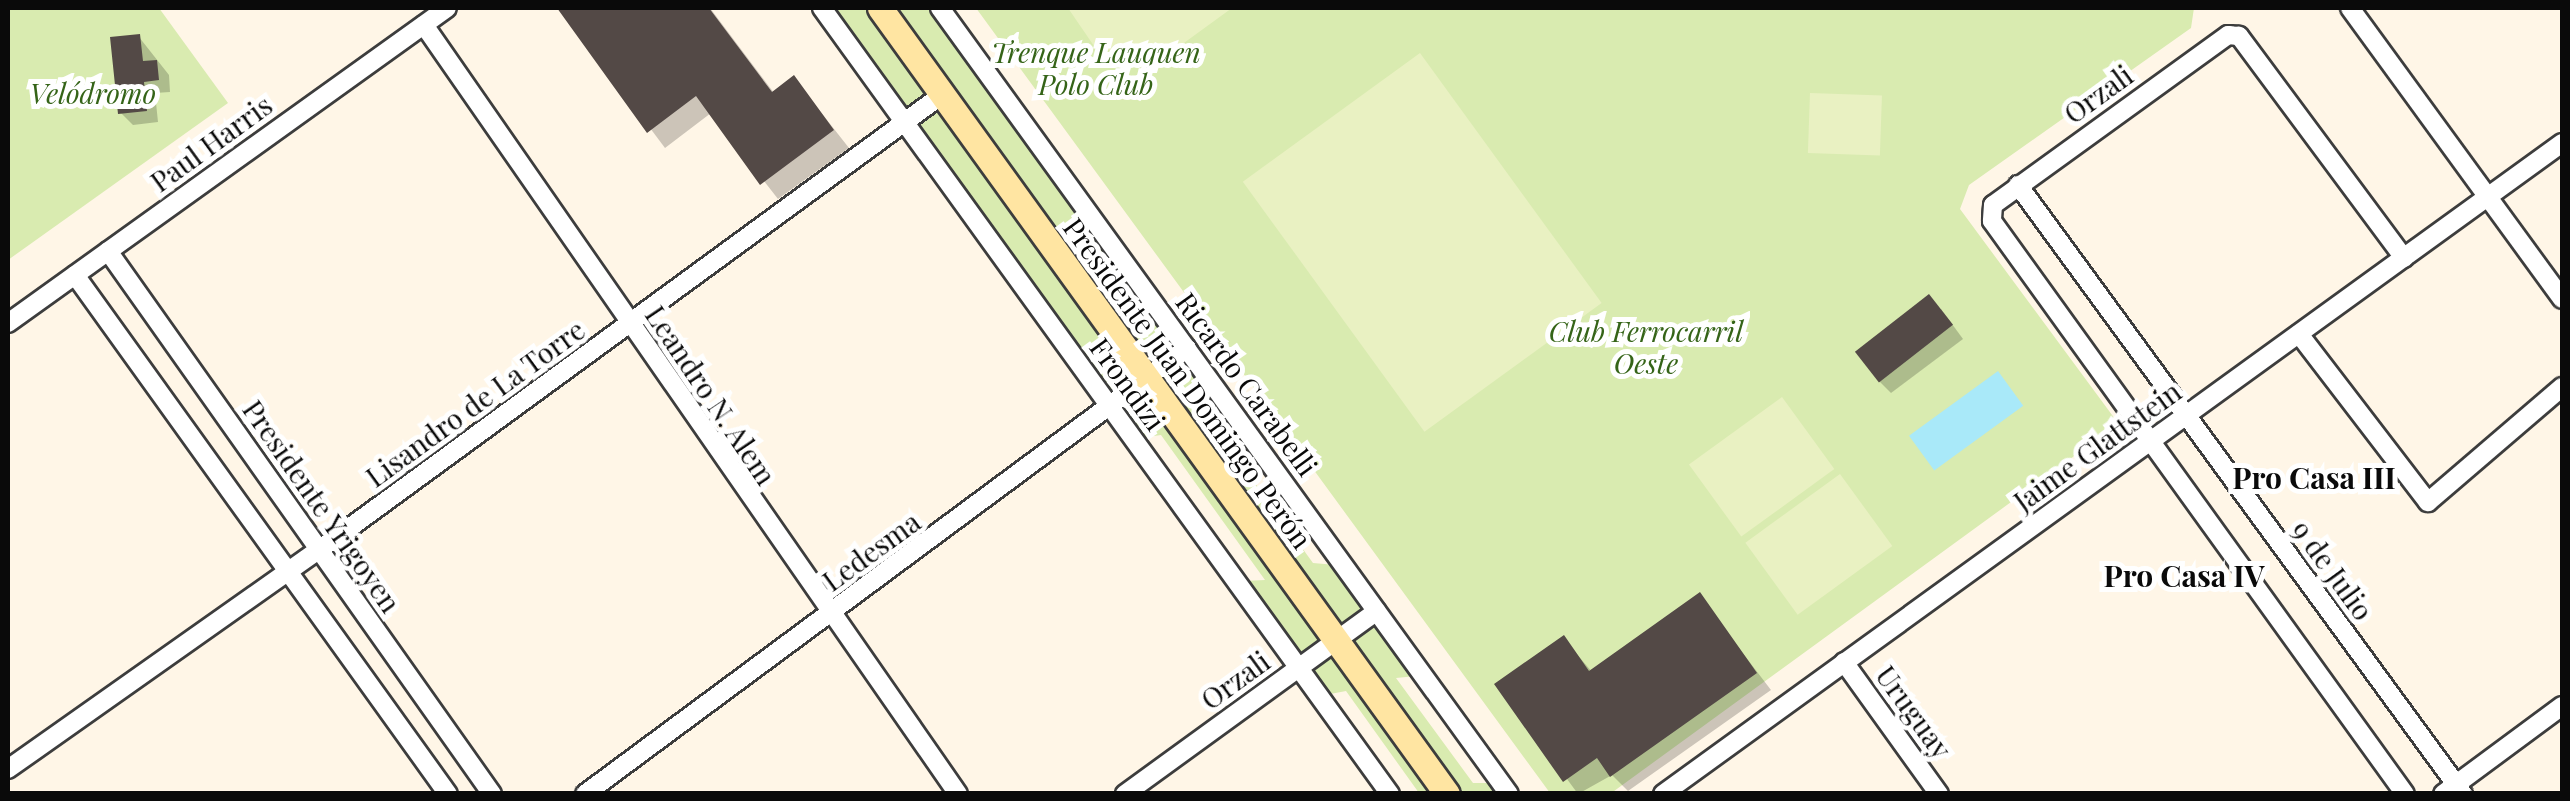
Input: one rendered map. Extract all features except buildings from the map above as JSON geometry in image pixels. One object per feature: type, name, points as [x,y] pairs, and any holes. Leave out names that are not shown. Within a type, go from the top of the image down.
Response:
[{"type":"main road","name":"Presidente Juan Domingo Perón","points":[[880,8],[1447,794]]},
{"type":"street","name":"Paul Harris","points":[[8,323],[447,8]]},
{"type":"street","name":"Frondizi","points":[[822,8],[1390,794]]},
{"type":"street","name":"Ricardo Carabelli","points":[[940,8],[1509,794]]},
{"type":"street","points":[[2350,8],[2562,299]]},
{"type":"street","name":"Leandro N. Alem","points":[[424,25],[829,616],[958,794]]},
{"type":"street","name":"Orzali","points":[[2150,441],[1992,221],[1993,204],[2018,185],[2228,35],[2251,44],[2404,258]]},
{"type":"street","name":"Lisandro de La Torre","points":[[8,769],[320,550],[943,94]]},
{"type":"street","name":"Jaime Glattstein","points":[[1663,794],[2562,143]]},
{"type":"street","name":"9 de Julio","points":[[2018,185],[2454,790]]},
{"type":"street","name":"Presidente Yrigoyen","points":[[108,251],[492,794]]},
{"type":"street","points":[[75,275],[448,794]]},
{"type":"street","points":[[2299,334],[2416,494],[2428,502],[2562,387]]},
{"type":"street","name":"Ledesma","points":[[585,794],[1112,409],[1187,348]]},
{"type":"street","points":[[2150,441],[2405,794]]},
{"type":"street","name":"Orzali","points":[[1126,794],[1377,611]]},
{"type":"street","name":"Uruguay","points":[[1844,662],[1939,794]]},
{"type":"street","points":[[2454,790],[2562,706]]},
{"type":"green space","name":"Velódromo","points":[[8,8],[159,8],[228,103],[8,260]]},
{"type":"green space","points":[[828,8],[869,8],[1436,793],[1419,793],[1346,691],[1325,695],[1244,581],[1265,580],[1161,435],[1139,438]]},
{"type":"green space","points":[[892,8],[932,8],[1235,426],[1213,425],[1313,563],[1336,565],[1416,676],[1396,678],[1473,783],[1493,783],[1502,793],[1459,793]]},
{"type":"green space","name":"Club Ferrocarril Oeste","points":[[976,8],[2194,8],[2191,28],[1969,185],[1960,209],[2115,419],[2110,430],[1610,794],[1550,793]]},
{"type":"green space","points":[[1068,8],[1232,8],[1177,48],[1126,55],[1094,46]]},
{"type":"green space","points":[[1420,53],[1602,303],[1424,432],[1243,182]]},
{"type":"green space","points":[[1810,93],[1882,96],[1880,155],[1808,153]]},
{"type":"green space","points":[[1782,397],[1834,469],[1741,537],[1689,465]]},
{"type":"green space","points":[[1840,474],[1892,546],[1798,615],[1745,543]]},
{"type":"water","points":[[1998,371],[2023,406],[1934,470],[1909,436]]},
{"type":"district","name":"Pro Casa III","points":[[2314,477]]},
{"type":"district","name":"Pro Casa IV","points":[[2184,575]]},
{"type":"park label","name":"Trenque Lauquen Polo Club","points":[[1096,68]]}]
